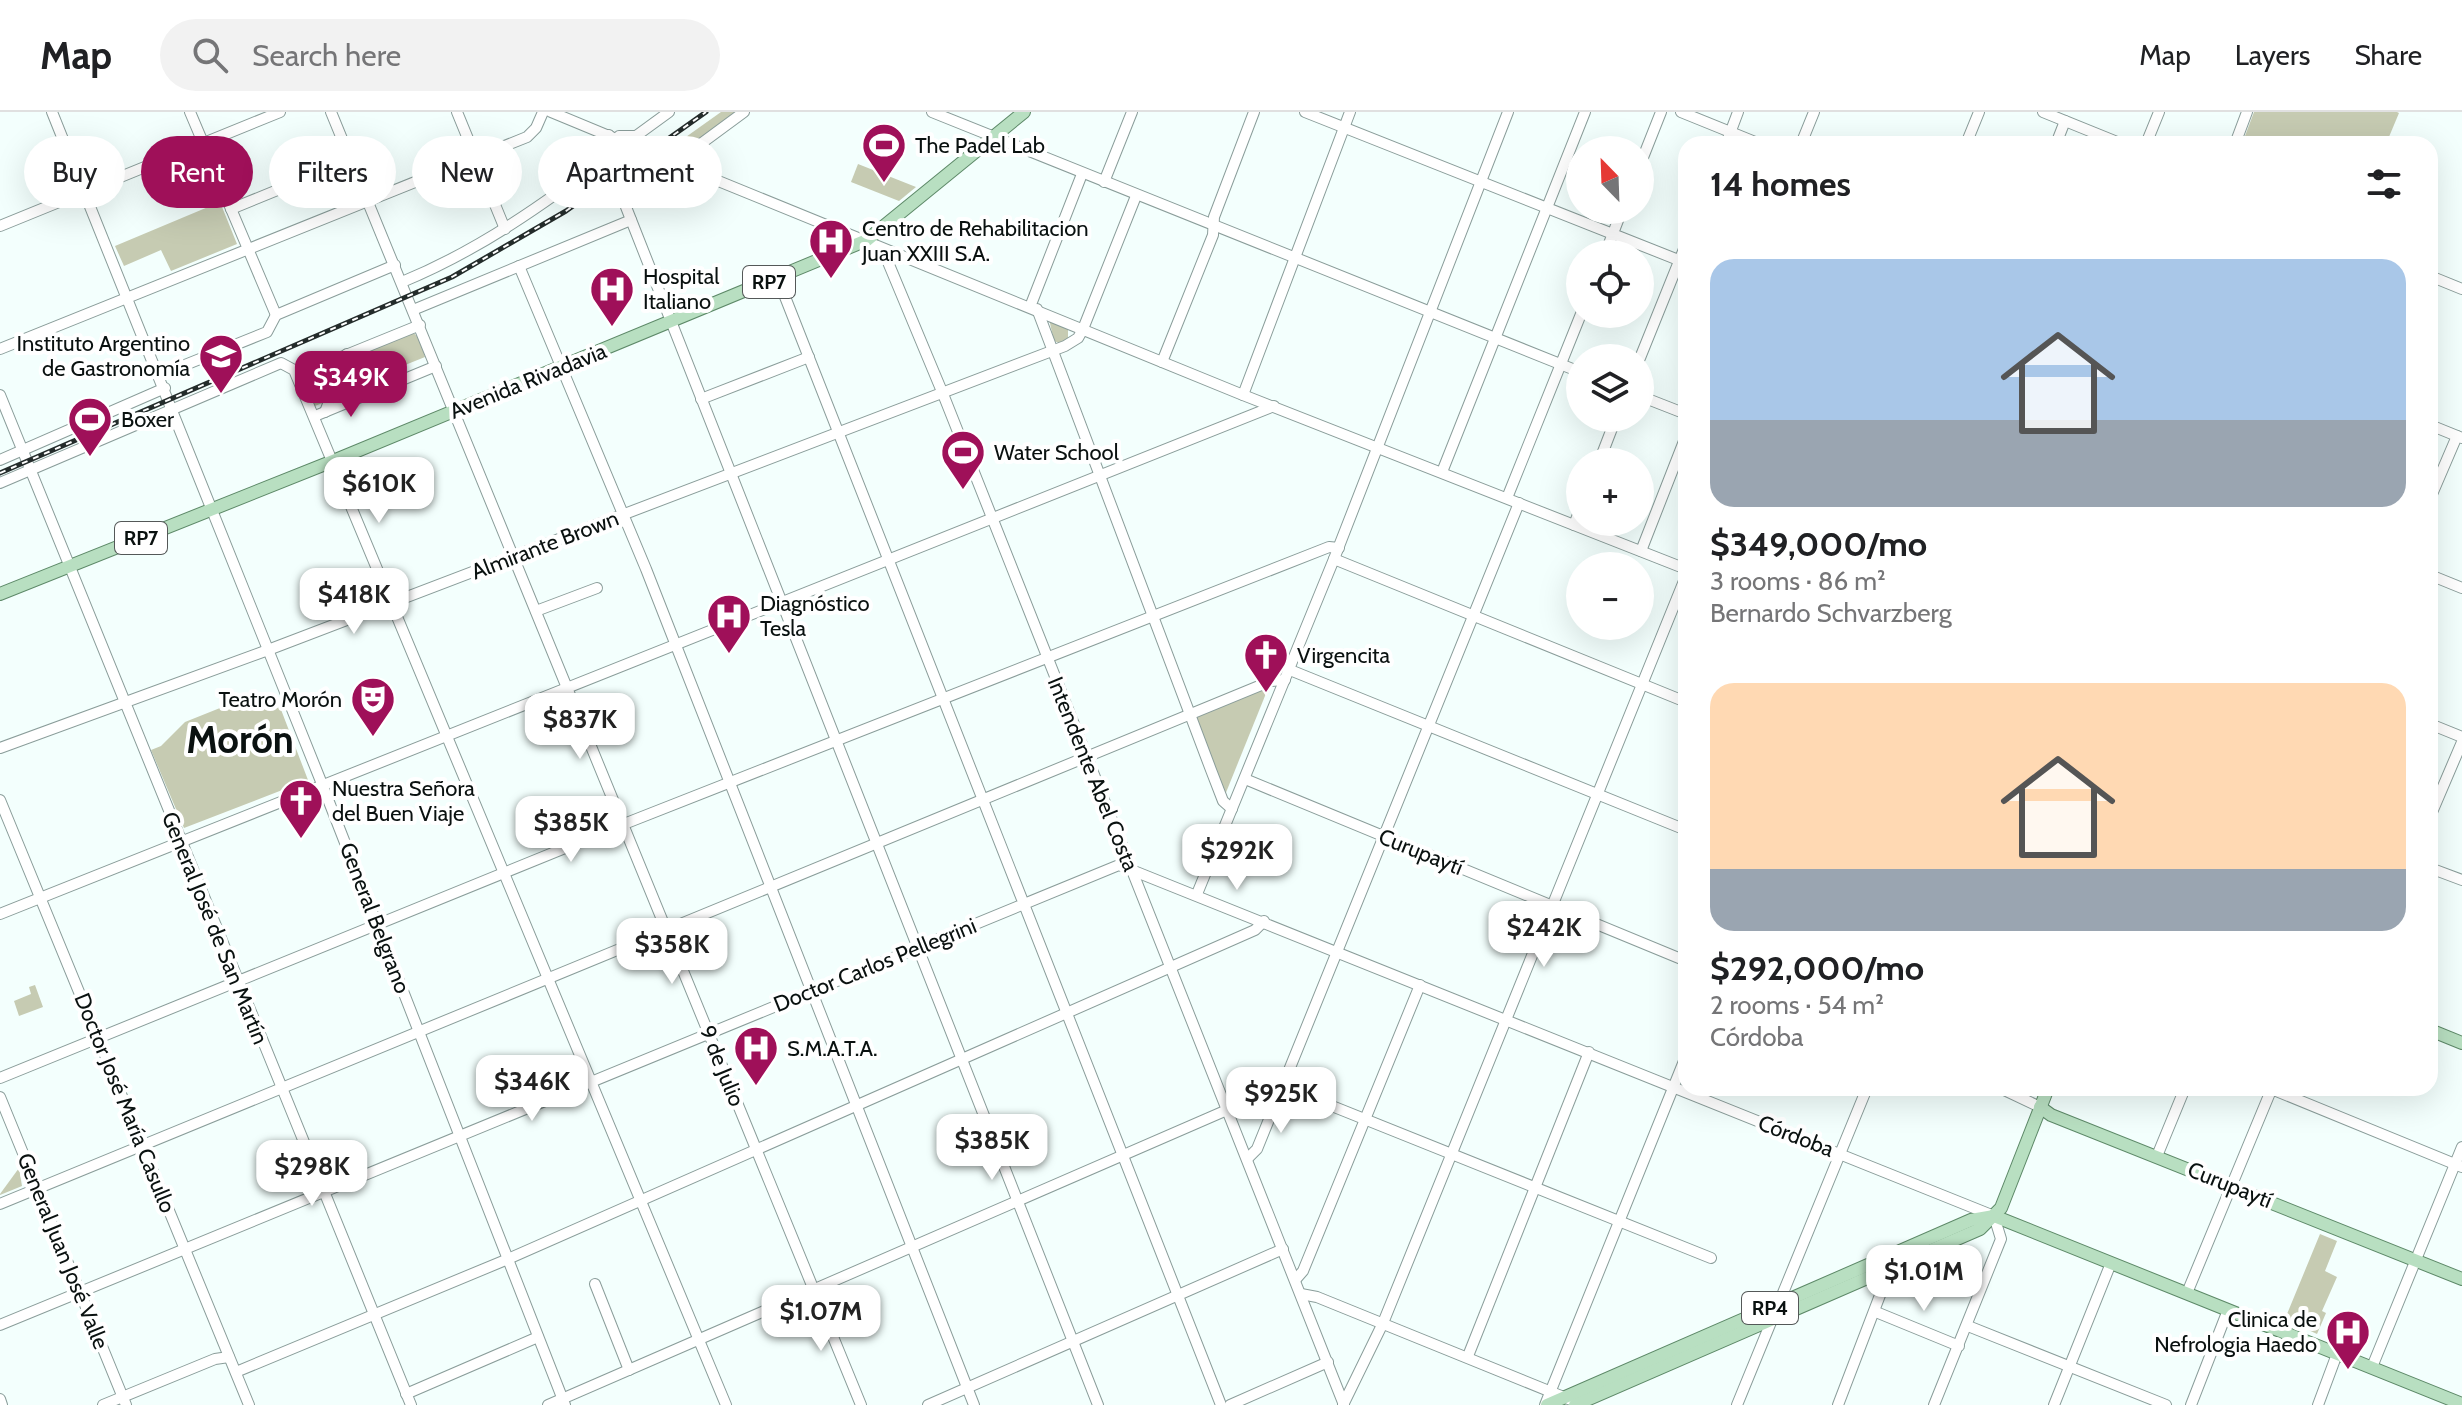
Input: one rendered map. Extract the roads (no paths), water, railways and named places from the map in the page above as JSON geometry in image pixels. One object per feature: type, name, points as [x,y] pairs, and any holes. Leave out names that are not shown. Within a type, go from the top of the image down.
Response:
[{"type":"main road","name":"Avenida Rivadavia","points":[[0,594],[671,323],[867,240],[1024,112]]},
{"type":"main road","points":[[2438,1033],[2462,1043]]},
{"type":"main road","points":[[1994,1216],[2045,1096]]},
{"type":"main road","name":"Curupaytí","points":[[2040,1107],[2051,1115],[2462,1279]]},
{"type":"main road","name":"Córdoba","points":[[1994,1216],[2462,1404]]},
{"type":"main road","name":"RP4","points":[[1546,1405],[1575,1403],[1772,1321],[1980,1229],[1994,1216]]},
{"type":"main road","name":"RP4","points":[[1575,1403],[1780,1304],[1971,1220],[1994,1216]]},
{"type":"street","name":"General Belgrano","points":[[52,112],[62,136]]},
{"type":"street","points":[[190,112],[200,136]]},
{"type":"street","points":[[220,136],[280,112]]},
{"type":"street","name":"9 de Julio","points":[[331,112],[341,136]]},
{"type":"street","points":[[457,112],[467,136]]},
{"type":"street","points":[[522,137],[533,133],[543,112]]},
{"type":"street","points":[[551,112],[609,135],[636,136],[669,112]]},
{"type":"street","points":[[711,136],[744,112]]},
{"type":"street","points":[[932,112],[1566,367]]},
{"type":"street","points":[[1104,182],[1132,112]]},
{"type":"street","points":[[1162,362],[1254,112]]},
{"type":"street","points":[[1305,112],[1678,260]]},
{"type":"street","points":[[1243,395],[1350,112]]},
{"type":"street","points":[[1197,894],[1379,447],[1508,112]]},
{"type":"street","points":[[1442,472],[1585,112]]},
{"type":"street","points":[[1651,136],[1661,112]]},
{"type":"street","points":[[1681,112],[1740,136]]},
{"type":"street","points":[[1729,136],[1738,112]]},
{"type":"street","points":[[1804,136],[1814,112]]},
{"type":"street","points":[[1969,136],[1979,112]]},
{"type":"street","points":[[2043,112],[2102,136]]},
{"type":"street","points":[[2149,136],[2159,112]]},
{"type":"street","points":[[2238,136],[2247,112]]},
{"type":"street","points":[[2059,136],[2065,121]]},
{"type":"street","points":[[402,282],[455,260],[505,229],[611,154],[615,149],[609,135]]},
{"type":"street","points":[[1082,174],[1033,308],[1053,351],[1223,801],[1232,809]]},
{"type":"street","points":[[722,180],[1243,395],[1566,522]]},
{"type":"street","points":[[269,193],[231,209],[276,315]]},
{"type":"street","points":[[1083,329],[1136,196]]},
{"type":"street","points":[[0,226],[45,208]]},
{"type":"street","name":"General Belgrano","points":[[91,208],[214,509],[564,1402]]},
{"type":"street","points":[[0,349],[346,208]]},
{"type":"street","name":"9 de Julio","points":[[372,208],[861,1405]]},
{"type":"street","points":[[496,208],[505,229]]},
{"type":"street","points":[[626,208],[1098,1405]]},
{"type":"street","points":[[413,310],[631,220]]},
{"type":"street","points":[[1611,240],[1617,224]]},
{"type":"street","name":"Intendente Abel Costa","points":[[867,240],[885,255],[943,394],[1296,1279],[1343,1405]]},
{"type":"street","points":[[160,375],[267,332],[276,315],[395,265]]},
{"type":"street","points":[[519,266],[624,515],[974,1405]]},
{"type":"street","points":[[1646,344],[1678,273]]},
{"type":"street","points":[[778,279],[1221,1405]]},
{"type":"street","points":[[2438,279],[2462,289]]},
{"type":"street","points":[[297,375],[420,325]]},
{"type":"street","points":[[1507,498],[1576,328]]},
{"type":"street","name":"Almirante Brown","points":[[0,748],[268,650],[943,394],[1073,342],[1083,329]]},
{"type":"street","points":[[320,414],[347,354]]},
{"type":"street","points":[[701,399],[809,357]]},
{"type":"street","points":[[0,483],[281,363],[289,365],[297,375],[320,414],[333,461],[726,1405]]},
{"type":"street","points":[[320,414],[436,366]]},
{"type":"street","points":[[0,460],[165,388]]},
{"type":"street","name":"General José de San Martín","points":[[0,395],[408,1400]]},
{"type":"street","points":[[1654,401],[1678,411]]},
{"type":"street","points":[[0,914],[1274,406]]},
{"type":"street","points":[[2438,428],[2459,437],[2438,482]]},
{"type":"street","points":[[1641,551],[1678,456]]},
{"type":"street","points":[[1247,1159],[1257,1149],[1519,503]]},
{"type":"street","points":[[1602,536],[1678,566]]},
{"type":"street","points":[[0,1078],[624,824],[1329,547],[1336,554],[1475,617],[1678,699]]},
{"type":"street","points":[[2438,578],[2462,588]]},
{"type":"street","points":[[536,611],[597,588]]},
{"type":"street","points":[[1343,1405],[1383,1323],[1678,596]]},
{"type":"street","points":[[0,1204],[1085,755],[1288,675],[1430,727],[1678,827]]},
{"type":"street","points":[[2438,728],[2462,739],[2438,798]]},
{"type":"street","name":"Curupaytí","points":[[1245,779],[1678,958]]},
{"type":"street","name":"Doctor José María Casullo","points":[[0,800],[249,1405]]},
{"type":"street","name":"Doctor Carlos Pellegrini","points":[[0,1325],[1119,865],[1130,866]]},
{"type":"street","name":"Córdoba","points":[[1130,866],[1678,1088]]},
{"type":"street","points":[[2438,871],[2462,880]]},
{"type":"street","points":[[236,1372],[508,1259],[1255,930],[1264,921]]},
{"type":"street","points":[[1296,1279],[1303,1271],[1420,985]]},
{"type":"street","points":[[1468,1356],[1589,1052]]},
{"type":"street","points":[[1546,1405],[1678,1076]]},
{"type":"street","points":[[1282,1086],[1711,1258]]},
{"type":"street","name":"Córdoba","points":[[1699,1096],[1994,1216]]},
{"type":"street","points":[[1737,1405],[1864,1096]]},
{"type":"street","name":"Curupaytí","points":[[2017,1096],[2040,1107]]},
{"type":"street","points":[[2157,1156],[2182,1096]]},
{"type":"street","points":[[2187,1293],[2268,1096]]},
{"type":"street","points":[[2290,1096],[2458,1166]]},
{"type":"street","name":"General Juan José Valle","points":[[0,1097],[124,1401]]},
{"type":"street","points":[[548,1405],[564,1402],[699,1339],[1227,1110]]},
{"type":"street","points":[[2372,1367],[2458,1166],[2462,1147]]},
{"type":"street","points":[[1934,1405],[2001,1239],[1994,1216]]},
{"type":"street","points":[[928,1405],[1283,1249]]},
{"type":"street","points":[[2054,1405],[2111,1263]]},
{"type":"street","points":[[1838,1405],[1890,1269]]},
{"type":"street","points":[[595,1284],[629,1370]]},
{"type":"street","points":[[1301,1294],[1552,1389],[1575,1403]]},
{"type":"street","points":[[2191,1405],[2228,1310]]},
{"type":"street","points":[[1876,1312],[1959,1346]]},
{"type":"street","points":[[1968,1326],[2166,1405]]},
{"type":"street","points":[[408,1400],[538,1337]]},
{"type":"street","points":[[2318,1405],[2337,1354]]},
{"type":"street","points":[[103,1405],[124,1401],[215,1359],[229,1357]]},
{"type":"street","points":[[1230,1405],[1328,1362]]},
{"type":"street","points":[[0,1399],[2,1405]]},
{"type":"railway","points":[[0,473],[452,277],[566,211],[706,112]]},
{"type":"place","name":"The Padel Lab","points":[[884,184]]},
{"type":"place","name":"Centro de Rehabilitacion Juan XXIII S.A.","points":[[831,280]]},
{"type":"place","name":"Hospital Italiano","points":[[612,328]]},
{"type":"place","name":"Instituto Argentino de Gastronomía","points":[[221,395]]},
{"type":"place","name":"Boxer","points":[[90,458]]},
{"type":"place","name":"Water School","points":[[963,491]]},
{"type":"place","name":"Diagnóstico Tesla","points":[[729,655]]},
{"type":"place","name":"Virgencita","points":[[1266,694]]},
{"type":"place","name":"Teatro Morón","points":[[373,738]]},
{"type":"place","name":"Nuestra Señora del Buen Viaje","points":[[301,840]]},
{"type":"place","name":"S.M.A.T.A.","points":[[756,1087]]},
{"type":"place","name":"Clinica de Nefrologia Haedo","points":[[2348,1371]]},
{"type":"district","name":"Morón","points":[[240,739]]}]
